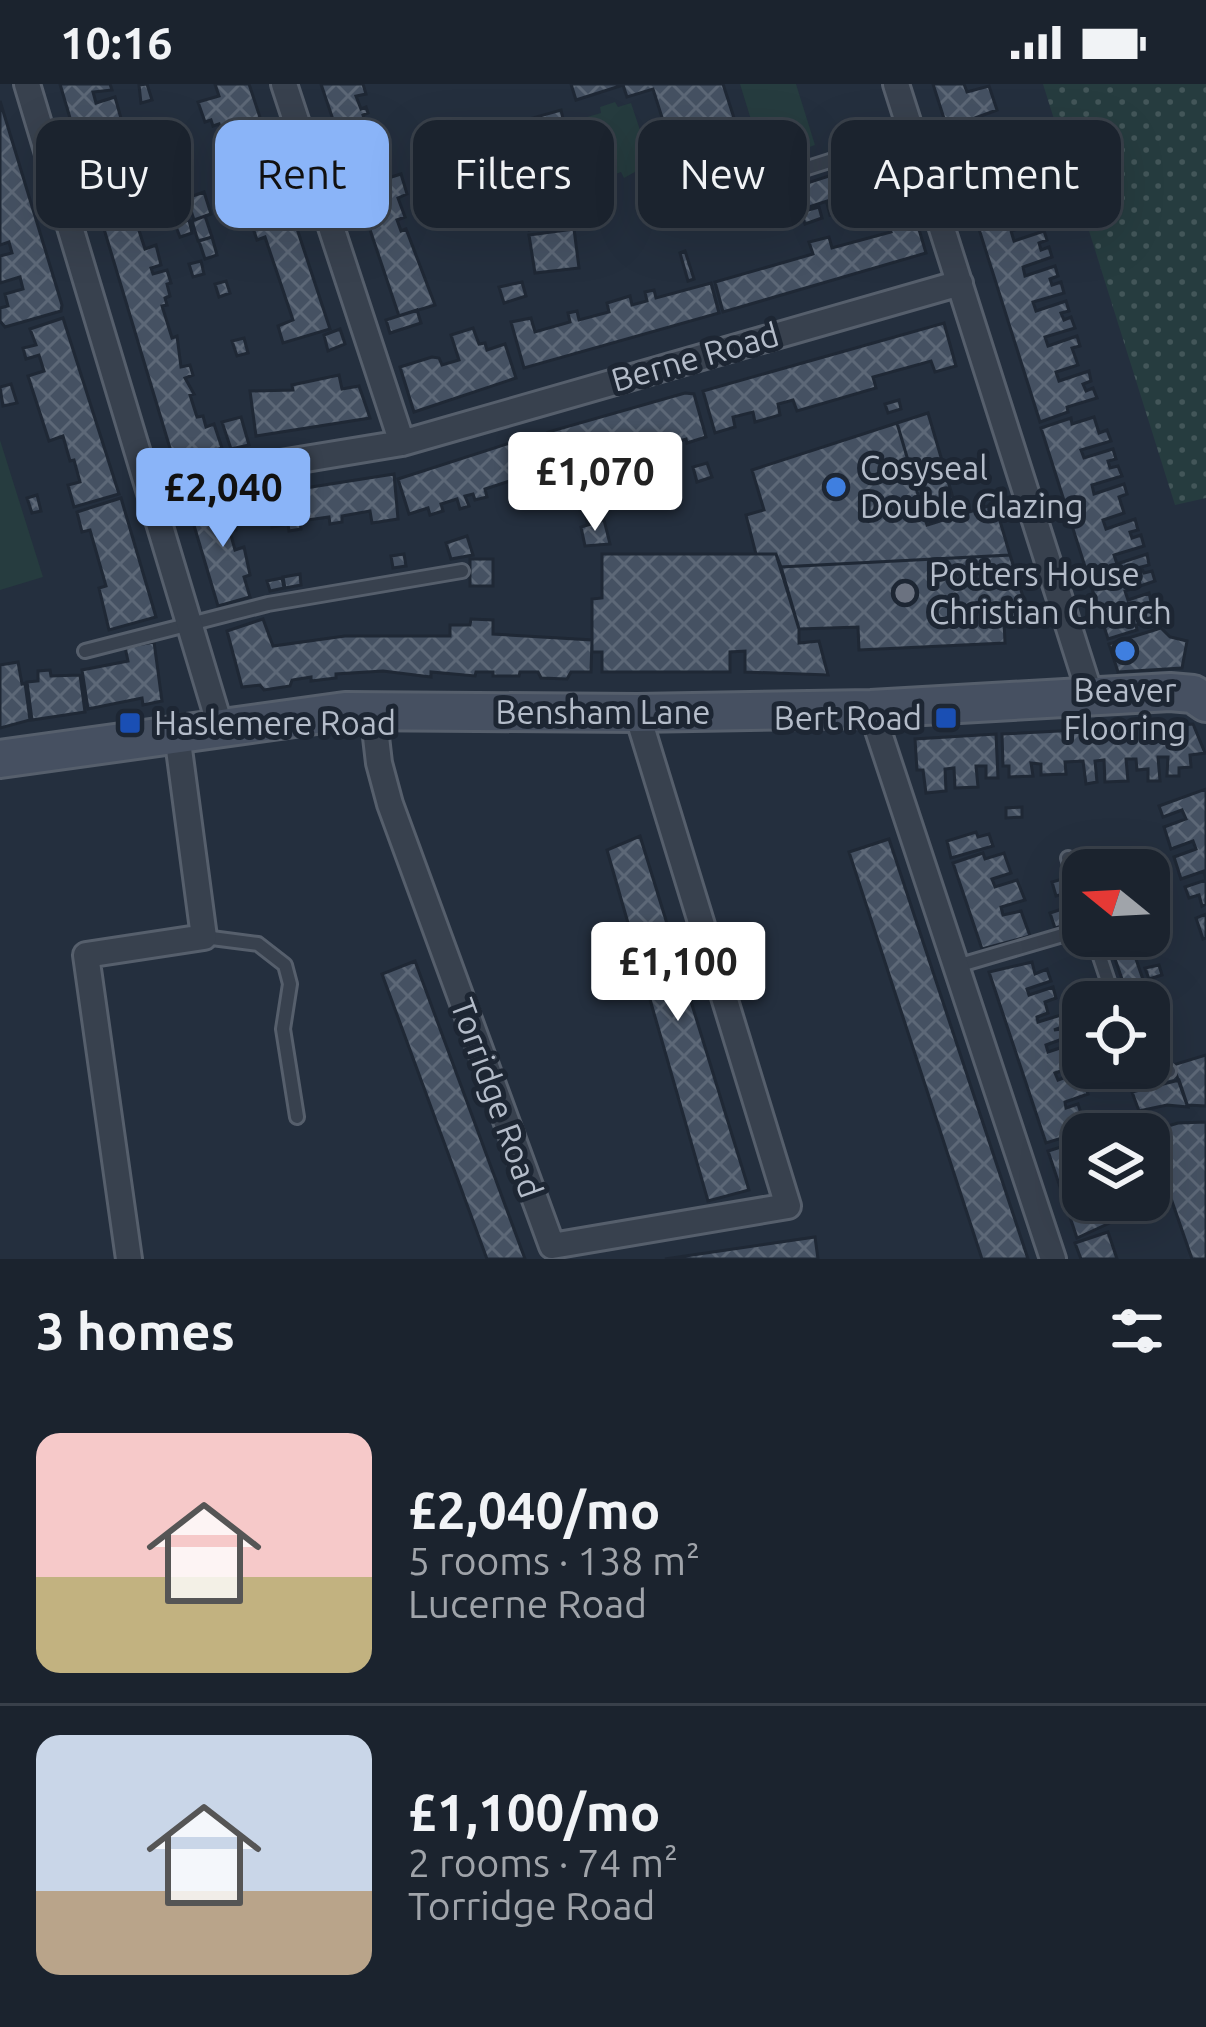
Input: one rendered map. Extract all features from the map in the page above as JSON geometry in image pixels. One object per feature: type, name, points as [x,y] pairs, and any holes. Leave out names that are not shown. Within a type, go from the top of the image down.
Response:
[{"type":"street","points":[[27,84],[220,726]]},
{"type":"street","points":[[284,84],[402,443]]},
{"type":"street","points":[[896,84],[908,120]]},
{"type":"street","points":[[943,228],[1091,697]]},
{"type":"street","name":"Berne Road","points":[[148,485],[402,443],[960,283]]},
{"type":"street","name":"Bensham Lane","points":[[0,759],[304,715],[373,711],[871,709],[1203,690]]},
{"type":"street","points":[[871,709],[1053,1259]]},
{"type":"street","name":"Torridge Road","points":[[373,711],[390,805],[552,1246],[788,1205],[637,713]]},
{"type":"street","points":[[129,1259],[86,955],[205,937],[177,734]]},
{"type":"lane","points":[[85,651],[268,604],[461,571]]},
{"type":"lane","points":[[956,967],[1062,935]]},
{"type":"lane","points":[[205,937],[258,944],[285,965],[290,984],[284,1029],[297,1117]]},
{"type":"green space","points":[[740,84],[796,84],[815,145],[807,148],[807,120],[751,120]]},
{"type":"green space","points":[[1043,84],[1206,84],[1206,498],[1175,505],[1088,228],[1121,228],[1121,120],[1054,120]]},
{"type":"green space","points":[[631,103],[638,124],[638,170],[624,178],[621,172],[614,174],[614,120],[588,120],[601,113],[600,107]]},
{"type":"green space","points":[[0,440],[43,577],[0,590]]},
{"type":"building","points":[[60,84],[110,84],[112,90],[93,92],[96,103],[115,97],[121,120],[71,120]]},
{"type":"building","points":[[147,84],[152,100],[141,103],[139,85]]},
{"type":"building","points":[[215,84],[249,84],[261,120],[215,120],[213,126],[211,120],[205,122],[198,102],[219,96]]},
{"type":"building","points":[[321,84],[363,84],[366,94],[356,96],[361,109],[366,107],[365,120],[333,120]]},
{"type":"building","points":[[571,84],[723,84],[735,120],[663,120],[653,89],[627,97],[623,85],[576,100]]},
{"type":"building","points":[[933,84],[964,84],[967,92],[989,86],[997,110],[976,120],[944,120]]},
{"type":"building","points":[[0,101],[61,311],[5,327],[0,308],[8,306],[5,294],[23,289],[20,277],[0,283],[0,256],[12,253],[9,242],[0,245]]},
{"type":"building","points":[[561,110],[563,120],[526,120]]},
{"type":"building","points":[[401,174],[407,194],[398,198],[405,217],[397,220],[401,231],[406,229],[435,305],[399,316],[369,228],[389,228],[389,178]]},
{"type":"building","points":[[831,175],[831,200],[807,208],[807,183]]},
{"type":"building","points":[[204,192],[211,214],[194,220],[191,197]]},
{"type":"building","points":[[819,207],[822,218],[807,223],[807,210]]},
{"type":"building","points":[[205,216],[212,237],[198,241],[192,221]]},
{"type":"building","points":[[104,228],[138,228],[145,249],[156,245],[161,265],[151,268],[153,274],[167,270],[170,296],[162,306],[172,338],[177,336],[181,367],[190,365],[193,375],[185,378],[194,394],[190,395],[197,417],[203,416],[206,427],[214,424],[222,448],[173,458]]},
{"type":"building","points":[[177,228],[191,228],[192,233],[180,237]]},
{"type":"building","points":[[253,228],[297,228],[330,329],[283,343],[278,326],[293,320],[265,237],[257,240]]},
{"type":"building","points":[[890,228],[919,228],[926,253],[723,312],[715,282],[813,254],[809,242],[829,237],[832,248],[891,232]]},
{"type":"building","points":[[979,228],[1021,228],[1011,231],[1014,241],[1044,231],[1047,240],[1039,243],[1041,250],[1049,247],[1052,257],[1023,267],[1025,276],[1055,266],[1058,276],[1050,279],[1052,285],[1061,282],[1064,293],[1033,302],[1036,311],[1066,301],[1069,311],[1061,313],[1064,320],[1071,317],[1075,328],[1045,337],[1048,346],[1077,336],[1080,346],[1072,348],[1078,365],[1056,372],[1059,381],[1089,371],[1091,381],[1083,384],[1086,391],[1093,388],[1097,398],[1040,422]]},
{"type":"building","points":[[574,229],[579,268],[535,273],[529,235]]},
{"type":"building","points":[[212,237],[217,255],[205,259],[199,241]]},
{"type":"building","points":[[685,251],[694,279],[688,281],[680,253]]},
{"type":"building","points":[[201,261],[204,274],[193,277],[189,264]]},
{"type":"building","points":[[226,281],[230,293],[219,297],[215,284]]},
{"type":"building","points":[[522,282],[526,296],[504,303],[499,287]]},
{"type":"building","points":[[711,283],[719,313],[524,368],[511,322],[531,318],[535,332],[570,322],[568,313],[577,311],[579,320],[609,312],[607,303],[630,296],[632,305],[647,301],[645,292],[654,290],[656,298]]},
{"type":"building","points":[[417,310],[421,323],[390,333],[386,320]]},
{"type":"building","points":[[63,318],[119,494],[74,507],[68,485],[80,482],[74,460],[70,461],[63,436],[49,441],[28,376],[44,371],[39,355],[26,359],[23,348],[36,345],[30,329]]},
{"type":"building","points":[[944,323],[956,366],[935,372],[931,361],[873,377],[876,388],[797,411],[793,400],[778,404],[780,415],[755,422],[753,412],[733,417],[735,427],[715,433],[703,391]]},
{"type":"building","points":[[473,328],[487,350],[505,344],[516,378],[414,412],[400,367],[432,357],[442,365],[459,360],[451,335]]},
{"type":"building","points":[[340,329],[345,344],[328,351],[324,335]]},
{"type":"building","points":[[244,338],[248,353],[237,356],[232,341]]},
{"type":"building","points":[[339,375],[342,389],[359,386],[370,418],[256,436],[250,391],[293,390],[292,385]]},
{"type":"building","points":[[11,384],[17,403],[3,406],[0,387]]},
{"type":"building","points":[[694,394],[706,437],[553,475],[542,437],[548,432]]},
{"type":"building","points":[[899,400],[901,409],[888,413],[885,404]]},
{"type":"building","points":[[928,413],[958,515],[927,525],[897,423]]},
{"type":"building","points":[[241,417],[249,445],[231,449],[222,422]]},
{"type":"building","points":[[1094,417],[1099,433],[1107,430],[1111,441],[1081,450],[1084,458],[1113,449],[1116,459],[1108,461],[1110,468],[1118,466],[1122,476],[1092,485],[1094,494],[1124,484],[1127,494],[1119,497],[1124,513],[1103,520],[1106,529],[1135,519],[1138,530],[1130,532],[1132,538],[1141,535],[1144,546],[1114,555],[1117,564],[1147,554],[1149,565],[1141,567],[1144,573],[1152,571],[1155,581],[1125,591],[1128,600],[1149,593],[1152,606],[1162,603],[1166,617],[1108,639],[1041,428],[1071,418],[1072,424]]},
{"type":"building","name":"Cosyseal Double Glazing","points":[[897,423],[927,525],[995,504],[1010,555],[781,567],[776,554],[756,554],[746,515],[764,510],[752,470]]},
{"type":"building","points":[[538,434],[550,469],[530,475],[532,482],[521,486],[519,478],[485,489],[487,497],[465,496],[469,506],[460,509],[457,499],[441,504],[443,511],[430,515],[428,508],[409,514],[398,479]]},
{"type":"building","points":[[707,463],[712,477],[697,482],[693,467]]},
{"type":"building","points":[[394,474],[398,519],[372,523],[370,511],[342,516],[342,522],[330,524],[329,517],[300,521],[301,529],[289,531],[288,524],[272,527],[267,494]]},
{"type":"building","points":[[674,479],[676,489],[660,493],[657,483]]},
{"type":"building","points":[[657,487],[660,498],[643,503],[639,492]]},
{"type":"building","points":[[638,489],[641,501],[624,506],[620,495]]},
{"type":"building","points":[[37,495],[41,511],[32,513],[27,498]]},
{"type":"building","points":[[121,498],[156,617],[109,630],[99,588],[106,586],[90,530],[82,532],[77,512]]},
{"type":"building","points":[[240,498],[247,522],[230,532],[235,550],[244,547],[250,597],[218,606],[190,512]]},
{"type":"building","points":[[600,508],[602,516],[587,522],[585,513]]},
{"type":"building","points":[[604,520],[610,544],[585,546],[581,527]]},
{"type":"building","points":[[467,536],[473,555],[451,559],[446,543]]},
{"type":"building","points":[[404,554],[406,566],[393,568],[391,556]]},
{"type":"building","points":[[602,554],[776,554],[799,643],[819,641],[828,675],[745,672],[745,651],[730,652],[730,672],[602,672],[602,652],[592,652],[592,599],[602,598]]},
{"type":"building","name":"Potters House Christian Church","points":[[1010,555],[1030,619],[1004,620],[1005,643],[859,650],[858,627],[799,629],[781,567]]},
{"type":"building","points":[[470,559],[493,559],[493,586],[470,586]]},
{"type":"building","points":[[300,574],[301,585],[285,588],[283,577]]},
{"type":"building","points":[[282,578],[284,588],[270,591],[267,581]]},
{"type":"building","points":[[263,619],[273,646],[345,636],[450,636],[450,625],[493,620],[493,634],[592,640],[591,672],[571,672],[567,679],[541,678],[538,672],[493,676],[493,672],[476,672],[475,676],[431,672],[431,677],[383,671],[292,680],[290,686],[264,690],[260,685],[242,687],[227,631]]},
{"type":"building","points":[[1161,628],[1170,637],[1187,641],[1182,668],[1118,672],[1109,644]]},
{"type":"building","points":[[154,642],[162,701],[143,705],[142,698],[88,709],[82,670],[128,661],[125,647]]},
{"type":"building","points":[[18,662],[30,720],[0,728],[0,665]]},
{"type":"building","points":[[50,670],[51,676],[80,675],[85,712],[32,720],[27,682],[38,681],[38,671]]},
{"type":"building","points":[[1193,724],[1205,753],[1190,755],[1191,767],[1179,768],[1179,776],[1167,776],[1168,757],[1158,757],[1160,781],[1148,781],[1148,769],[1137,770],[1136,759],[1126,759],[1128,781],[1105,782],[1104,760],[1095,761],[1097,782],[1086,784],[1083,761],[1065,762],[1066,774],[1041,775],[1041,764],[1031,763],[1033,776],[1009,777],[1009,766],[1003,766],[1002,734]]},
{"type":"building","points":[[996,734],[998,778],[986,778],[986,766],[976,766],[978,787],[955,788],[954,768],[945,769],[946,791],[926,793],[923,770],[917,770],[915,739]]},
{"type":"building","points":[[1206,789],[1206,880],[1204,871],[1181,879],[1174,857],[1196,849],[1193,841],[1171,849],[1164,827],[1186,819],[1182,810],[1163,817],[1159,806]]},
{"type":"building","points":[[1022,807],[1022,817],[1006,818],[1006,808]]},
{"type":"building","points":[[976,832],[978,837],[989,834],[993,846],[951,858],[947,841]]},
{"type":"building","points":[[640,836],[749,1190],[708,1201],[607,850]]},
{"type":"building","points":[[889,839],[1028,1259],[982,1259],[849,852]]},
{"type":"building","points":[[983,853],[985,859],[1004,853],[1011,873],[992,879],[995,887],[1017,880],[1025,900],[1001,907],[1003,915],[1021,911],[1030,936],[982,949],[953,863]]},
{"type":"building","points":[[1062,879],[1062,894],[1056,896],[1052,882]]},
{"type":"building","points":[[1206,880],[1206,904],[1202,906],[1199,895],[1189,898],[1185,887]]},
{"type":"building","points":[[1062,909],[1062,926],[1055,928],[1050,913]]},
{"type":"building","points":[[1206,914],[1206,938],[1203,939],[1196,918]]},
{"type":"building","points":[[1114,957],[1135,957],[1143,981],[1123,981]]},
{"type":"building","points":[[415,961],[525,1259],[487,1259],[382,974]]},
{"type":"building","points":[[1032,962],[1035,974],[1047,969],[1051,981],[1027,989],[1029,995],[1053,987],[1056,998],[1045,1002],[1048,1013],[1037,1017],[1038,1022],[1061,1015],[1062,1027],[1054,1030],[1062,1029],[1062,1039],[1046,1045],[1048,1052],[1060,1048],[1062,1054],[1062,1071],[1055,1073],[1058,1080],[1062,1079],[1062,1089],[1086,1089],[1088,1094],[1065,1102],[1066,1108],[1078,1104],[1081,1113],[1062,1113],[1062,1138],[1046,1143],[989,972]]},
{"type":"building","points":[[1159,965],[1162,975],[1149,979],[1145,968]]},
{"type":"building","points":[[1206,1055],[1206,1106],[1187,1105],[1173,1065]]},
{"type":"building","points":[[1179,1080],[1188,1107],[1167,1105],[1139,1111],[1132,1092],[1170,1089],[1170,1082]]},
{"type":"building","points":[[1206,1122],[1206,1259],[1192,1259],[1170,1196],[1170,1125]]},
{"type":"building","points":[[1062,1147],[1062,1193],[1048,1151]]},
{"type":"building","points":[[1071,1221],[1114,1221],[1077,1238]]},
{"type":"building","points":[[1108,1232],[1117,1259],[1081,1259],[1075,1243]]},
{"type":"building","points":[[815,1237],[818,1259],[665,1259]]},
{"type":"place","name":"Cosyseal Double Glazing","points":[[836,487]]},
{"type":"place","name":"Potters House Christian Church","points":[[905,593]]},
{"type":"place","name":"Beaver Flooring","points":[[1125,651]]},
{"type":"place","name":"Bert Road","points":[[946,718]]},
{"type":"place","name":"Haslemere Road","points":[[130,723]]}]
